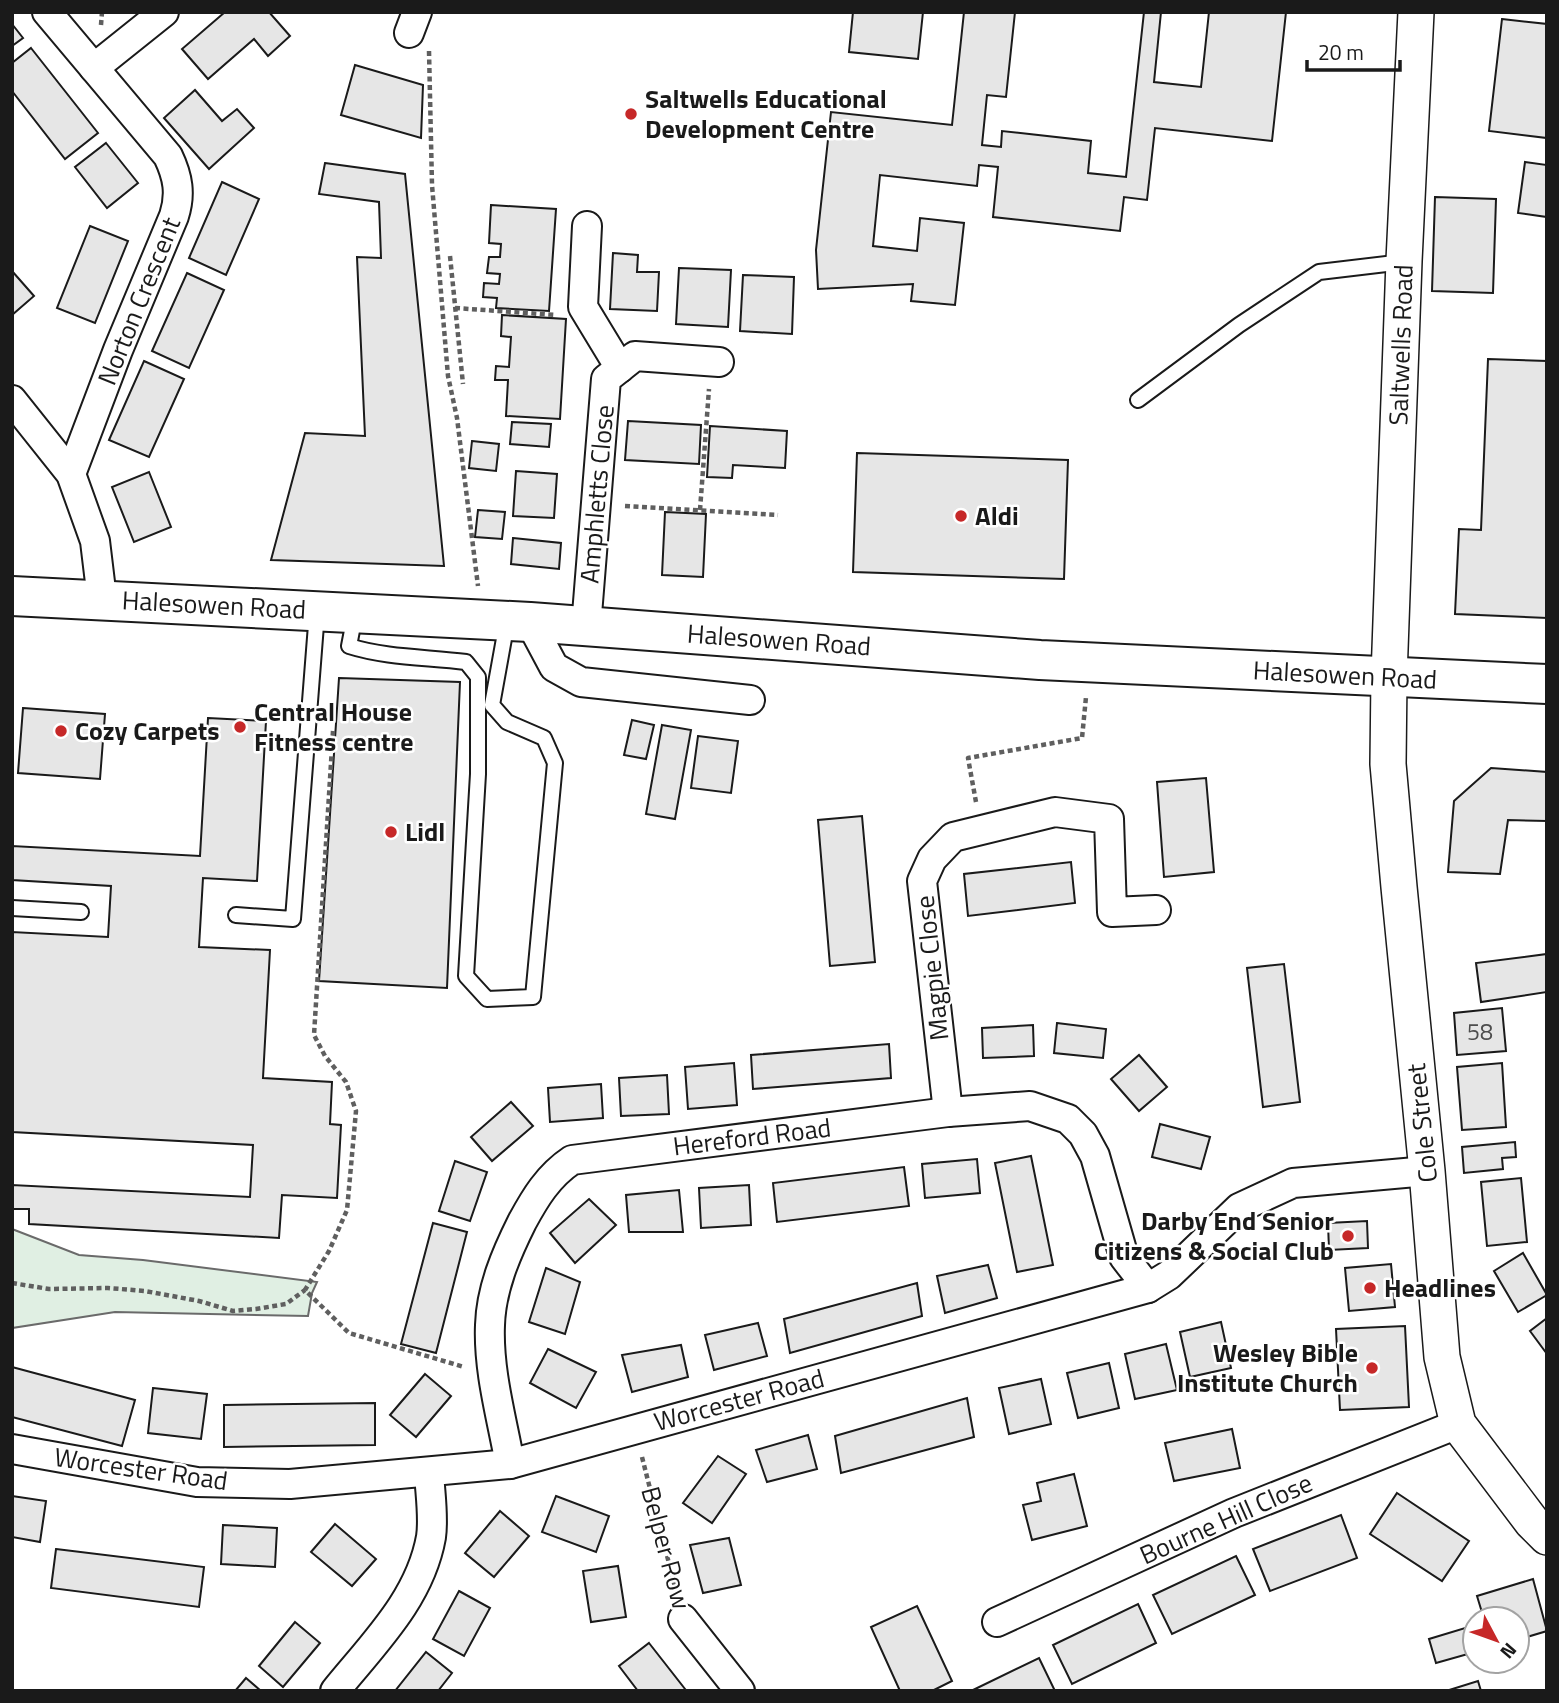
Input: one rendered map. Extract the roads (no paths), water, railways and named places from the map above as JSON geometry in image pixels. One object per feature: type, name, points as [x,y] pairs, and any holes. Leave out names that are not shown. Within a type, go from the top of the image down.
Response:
[{"type":"main road","name":"Halesowen Road","points":[[12,596],[509,621],[1091,662],[1547,684]]},
{"type":"street","name":"Norton Crescent","points":[[47,12],[168,156],[178,177],[179,201],[71,474]]},
{"type":"street","points":[[94,68],[164,12]]},
{"type":"street","name":"Saltwells Road","points":[[1389,677],[1416,12]]},
{"type":"street","name":"Amphletts Close","points":[[587,226],[583,307],[620,368]]},
{"type":"street","name":"Amphletts Close","points":[[586,627],[606,379],[635,356],[715,362]]},
{"type":"street","points":[[12,400],[71,474],[95,541],[102,599]]},
{"type":"street","points":[[509,621],[554,667],[582,682],[750,700]]},
{"type":"street","name":"Cole Street","points":[[1389,677],[1388,764],[1442,1357],[1458,1423],[1524,1512],[1547,1537]]},
{"type":"street","name":"Magpie Close","points":[[948,1112],[922,881],[932,859],[953,837],[1055,812],[1109,819],[1112,912],[1156,910]]},
{"type":"street","name":"Hereford Road","points":[[510,1464],[494,1376],[490,1325],[496,1286],[510,1245],[536,1197],[556,1171],[572,1160],[948,1112],[1030,1106],[1068,1119],[1083,1134],[1095,1156],[1124,1257],[1147,1288]]},
{"type":"street","name":"Worcester Road","points":[[12,1450],[197,1482],[290,1484],[510,1464],[1147,1288],[1169,1275],[1239,1208],[1293,1183],[1427,1171]]},
{"type":"street","name":"Bourne Hill Close","points":[[997,1622],[1234,1513],[1458,1423]]},
{"type":"street","points":[[335,1691],[403,1608],[423,1570],[431,1534],[429,1472]]},
{"type":"street","name":"Belper Row","points":[[683,1619],[740,1691]]},
{"type":"lane","points":[[1138,400],[1239,325],[1319,272],[1404,261]]},
{"type":"lane","points":[[236,915],[293,919],[317,610]]},
{"type":"lane","points":[[356,612],[349,646],[374,654],[425,656],[466,662],[478,677],[478,774],[466,976],[487,999],[533,997],[555,763],[544,738],[507,722],[492,705],[509,621]]},
{"type":"lane","points":[[12,908],[80,912]]},
{"type":"place","name":"Saltwells Educational Development Centre","points":[[631,114]]},
{"type":"place","name":"Aldi","points":[[961,516]]},
{"type":"place","name":"Central House Fitness centre","points":[[240,727]]},
{"type":"place","name":"Cozy Carpets","points":[[61,731]]},
{"type":"place","name":"Lidl","points":[[391,832]]},
{"type":"place","name":"Darby End Senior Citizens & Social Club","points":[[1348,1236]]},
{"type":"place","name":"Headlines","points":[[1370,1288]]},
{"type":"place","name":"Wesley Bible Institute Church","points":[[1372,1368]]}]
